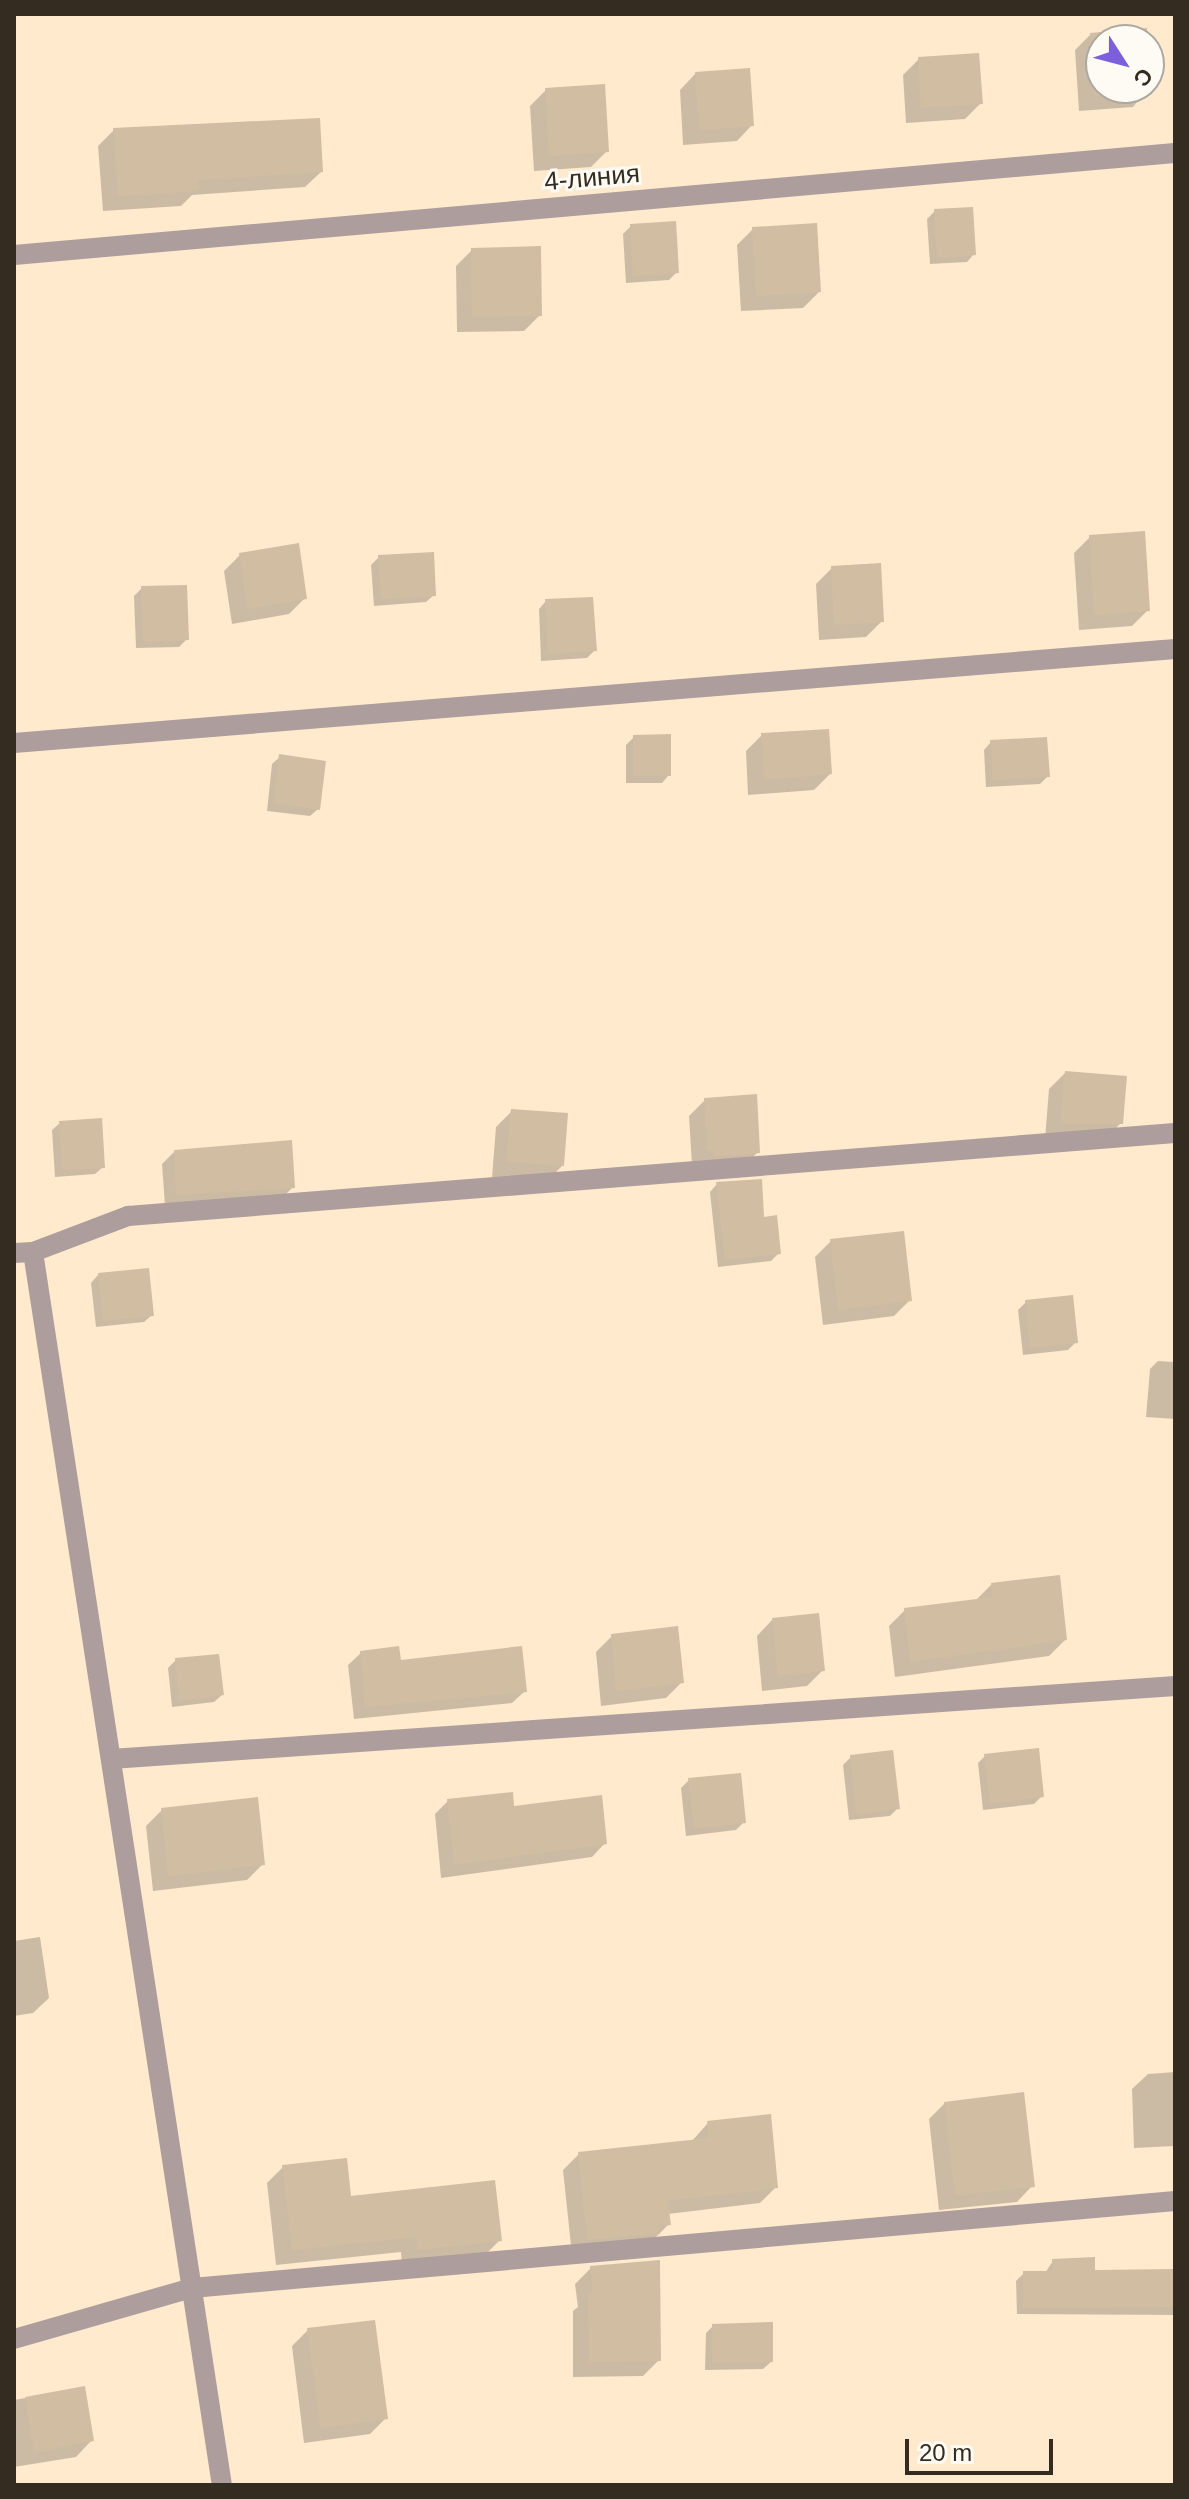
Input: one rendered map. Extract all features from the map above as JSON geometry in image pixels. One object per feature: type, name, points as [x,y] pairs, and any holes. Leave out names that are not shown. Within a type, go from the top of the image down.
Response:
[{"type":"street","name":"4-линия","points":[[14,255],[1175,153]]},
{"type":"street","points":[[14,743],[1175,649]]},
{"type":"street","points":[[222,2485],[111,1759],[24,1253],[128,1216],[1175,1133]]},
{"type":"street","points":[[111,1759],[1175,1686]]},
{"type":"street","points":[[14,2339],[192,2288],[1175,2201]]},
{"type":"building","points":[[979,53],[983,104],[921,108],[918,57]]},
{"type":"building","points":[[750,68],[754,126],[699,130],[695,72]]},
{"type":"building","points":[[605,84],[609,152],[549,156],[545,88]]},
{"type":"building","points":[[320,118],[323,172],[198,180],[199,191],[118,196],[113,128]]},
{"type":"building","points":[[973,207],[976,255],[937,258],[934,209]]},
{"type":"building","points":[[676,221],[679,273],[633,276],[630,224]]},
{"type":"building","points":[[817,223],[821,292],[756,296],[752,227]]},
{"type":"building","points":[[541,246],[542,316],[472,317],[471,248]]},
{"type":"building","points":[[1145,531],[1150,611],[1094,615],[1089,535]]},
{"type":"building","points":[[299,543],[307,599],[247,609],[239,553]]},
{"type":"building","points":[[434,552],[436,596],[381,599],[378,555]]},
{"type":"building","points":[[881,563],[884,622],[834,625],[831,566]]},
{"type":"building","points":[[187,585],[189,640],[143,642],[141,586]]},
{"type":"building","points":[[593,597],[597,651],[548,654],[545,599]]},
{"type":"building","points":[[829,729],[832,774],[764,780],[761,733]]},
{"type":"building","points":[[671,734],[671,776],[633,776],[633,735]]},
{"type":"building","points":[[1047,737],[1050,777],[993,780],[990,740]]},
{"type":"building","points":[[279,754],[326,761],[320,810],[273,803]]},
{"type":"building","points":[[1065,1071],[1127,1076],[1123,1124],[1060,1124]]},
{"type":"building","points":[[757,1094],[760,1153],[714,1157],[713,1151],[707,1151],[704,1098]]},
{"type":"building","points":[[511,1109],[568,1113],[564,1166],[506,1162]]},
{"type":"building","points":[[102,1118],[105,1168],[62,1170],[59,1121]]},
{"type":"building","points":[[292,1140],[295,1188],[176,1195],[174,1150]]},
{"type":"building","points":[[762,1179],[764,1217],[777,1215],[781,1254],[725,1260],[716,1182]]},
{"type":"building","points":[[904,1231],[912,1301],[838,1310],[830,1239]]},
{"type":"building","points":[[149,1268],[154,1316],[103,1321],[98,1273]]},
{"type":"building","points":[[1073,1295],[1078,1343],[1030,1348],[1025,1300]]},
{"type":"building","points":[[1060,1575],[1067,1640],[910,1662],[904,1608],[993,1597],[991,1583]]},
{"type":"building","points":[[819,1613],[825,1671],[778,1676],[772,1618]]},
{"type":"building","points":[[678,1626],[684,1683],[616,1691],[611,1634]]},
{"type":"building","points":[[399,1646],[401,1660],[522,1646],[527,1692],[365,1707],[360,1651]]},
{"type":"building","points":[[219,1654],[224,1695],[179,1701],[175,1658]]},
{"type":"building","points":[[1039,1748],[1044,1797],[990,1804],[984,1754]]},
{"type":"building","points":[[893,1750],[900,1809],[856,1814],[850,1755]]},
{"type":"building","points":[[741,1773],[746,1823],[694,1829],[688,1778]]},
{"type":"building","points":[[513,1792],[514,1806],[602,1795],[607,1844],[454,1865],[447,1799]]},
{"type":"building","points":[[258,1797],[265,1865],[168,1876],[161,1808]]},
{"type":"building","points":[[1024,2092],[1035,2187],[955,2195],[944,2102]]},
{"type":"building","points":[[771,2114],[778,2188],[668,2201],[671,2225],[660,2226],[660,2234],[587,2240],[578,2152],[709,2138],[707,2121]]},
{"type":"building","points":[[347,2158],[351,2196],[495,2180],[502,2241],[417,2250],[416,2237],[292,2250],[282,2165]]},
{"type":"building","points":[[1095,2257],[1095,2270],[1175,2269],[1175,2307],[1023,2308],[1023,2271],[1052,2271],[1052,2259]]},
{"type":"building","points":[[660,2260],[661,2361],[589,2362],[588,2293],[593,2293],[590,2266]]},
{"type":"building","points":[[375,2320],[388,2419],[320,2428],[307,2328]]},
{"type":"building","points":[[773,2322],[773,2362],[712,2363],[712,2324]]},
{"type":"building","points":[[85,2386],[94,2441],[34,2452],[25,2397]]}]
